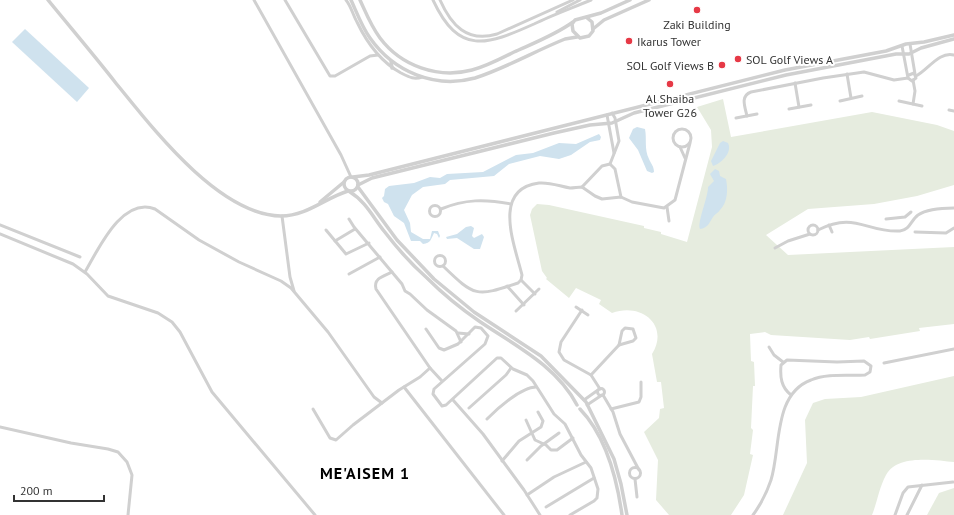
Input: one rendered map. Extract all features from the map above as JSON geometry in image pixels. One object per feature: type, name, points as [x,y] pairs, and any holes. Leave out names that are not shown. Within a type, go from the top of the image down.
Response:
[{"type":"street","points":[[48,0],[156,132],[186,164],[210,184],[239,203],[262,213],[282,216],[300,213],[349,192],[365,181],[554,133],[590,125],[608,124],[638,112],[786,75],[911,53],[954,39]]},
{"type":"street","points":[[254,0],[352,177],[357,180],[358,186],[363,194],[397,240],[434,279],[474,312],[541,356],[584,400],[614,459],[627,515]]},
{"type":"street","points":[[285,0],[329,75],[335,76],[370,56],[378,55]]},
{"type":"street","points":[[346,0],[360,30],[378,55],[392,68],[411,78],[422,77]]},
{"type":"street","points":[[351,0],[370,38],[391,61],[405,70],[422,77],[445,81],[469,79],[488,73],[565,39],[577,37],[586,38],[591,34],[593,29],[608,18],[649,0]]},
{"type":"street","points":[[360,0],[376,31],[391,50],[410,63],[439,72],[462,72],[478,68],[558,32],[577,18],[601,13],[630,0]]},
{"type":"street","points":[[433,0],[441,17],[448,27],[462,37],[474,41],[487,42],[499,39],[591,0]]},
{"type":"street","points":[[440,0],[447,15],[454,25],[468,33],[485,36],[497,34],[573,0]]},
{"type":"street","points":[[547,18],[580,0]]},
{"type":"street","points":[[586,17],[592,22],[593,29]]},
{"type":"street","points":[[573,22],[573,31],[577,37]]},
{"type":"street","points":[[314,207],[344,182],[345,179],[352,177],[370,175],[785,70],[886,51],[910,44],[954,35]]},
{"type":"street","points":[[910,44],[915,75]]},
{"type":"street","points":[[902,46],[908,77]]},
{"type":"street","points":[[370,56],[372,48]]},
{"type":"street","points":[[913,104],[915,91],[913,80],[915,75],[941,57],[949,54],[954,55]]},
{"type":"street","points":[[391,61],[392,68]]},
{"type":"street","points":[[907,68],[910,69],[913,66]]},
{"type":"street","points":[[747,116],[744,101],[747,94],[795,83],[847,74],[866,72],[894,80],[908,77],[911,73],[915,75]]},
{"type":"street","points":[[847,74],[851,98]]},
{"type":"street","points":[[908,77],[913,80]]},
{"type":"street","points":[[795,83],[800,107]]},
{"type":"street","points":[[840,100],[862,96]]},
{"type":"street","points":[[899,101],[922,106]]},
{"type":"street","points":[[789,109],[811,105]]},
{"type":"street","points":[[949,110],[954,111]]},
{"type":"street","points":[[610,164],[619,144],[615,118],[612,113]]},
{"type":"street","points":[[736,118],[757,114]]},
{"type":"street","points":[[607,115],[614,153]]},
{"type":"street","points":[[521,280],[522,275],[510,224],[511,204],[522,190],[534,184],[543,183],[570,188],[582,187],[602,199],[621,197],[632,202],[657,208],[667,207],[676,198],[690,143],[690,134],[687,130],[680,129],[675,132],[673,138],[674,143],[680,147],[685,159]]},
{"type":"street","points":[[612,137],[615,139],[618,136]]},
{"type":"street","points":[[680,147],[687,146],[690,143]]},
{"type":"street","points":[[582,187],[602,166],[610,164]]},
{"type":"street","points":[[610,164],[615,169],[621,197]]},
{"type":"street","points":[[363,194],[362,189],[365,181]]},
{"type":"street","points":[[344,182],[344,188],[364,203],[392,241],[431,283],[470,315],[517,344],[541,363],[567,390],[593,426],[606,455],[615,480],[622,515]]},
{"type":"street","points":[[441,209],[460,202],[474,200],[488,200],[511,204]]},
{"type":"street","points":[[86,272],[113,226],[135,209],[147,206],[157,210],[205,244],[284,283],[295,291],[338,345],[374,398],[382,403]]},
{"type":"street","points":[[667,207],[669,221]]},
{"type":"street","points":[[775,248],[789,240],[810,234],[815,235],[818,230],[829,225],[854,222],[899,231],[908,228],[913,220],[922,213],[954,208]]},
{"type":"street","points":[[886,219],[907,216],[912,212]]},
{"type":"street","points":[[282,216],[290,277],[295,291]]},
{"type":"street","points":[[907,216],[913,220]]},
{"type":"street","points":[[349,219],[355,229],[369,243],[403,286],[404,291],[410,294],[427,310],[458,332],[469,334]]},
{"type":"street","points":[[0,225],[80,257]]},
{"type":"street","points":[[829,225],[832,232]]},
{"type":"street","points":[[810,234],[808,229],[812,226],[816,227],[818,230]]},
{"type":"street","points":[[915,232],[946,232],[954,228]]},
{"type":"street","points":[[335,241],[355,229]]},
{"type":"street","points":[[326,230],[346,254],[369,243]]},
{"type":"street","points":[[0,234],[69,262],[86,272],[108,296],[158,313],[175,326],[215,395],[315,515]]},
{"type":"street","points":[[349,274],[380,257]]},
{"type":"street","points":[[443,266],[474,292],[486,292],[508,286],[521,280]]},
{"type":"street","points":[[392,272],[377,280],[375,285],[376,289],[430,368],[442,381]]},
{"type":"street","points":[[284,283],[290,277]]},
{"type":"street","points":[[521,280],[535,294]]},
{"type":"street","points":[[508,286],[524,305]]},
{"type":"street","points":[[516,311],[539,289]]},
{"type":"street","points":[[576,307],[588,315]]},
{"type":"street","points":[[582,310],[560,342],[559,352],[564,360],[591,376],[599,389],[604,390],[603,395],[611,409],[620,434],[639,470],[639,476],[635,479]]},
{"type":"street","points":[[426,329],[441,350],[449,349],[461,342],[474,327],[479,327],[487,334],[487,341],[457,370],[434,389],[434,395],[443,406],[452,400],[497,358],[502,359],[511,368],[529,377],[554,414],[565,424],[594,478],[598,491],[596,499],[570,515]]},
{"type":"street","points":[[591,376],[619,346],[635,340],[636,333],[633,329],[623,329],[619,346]]},
{"type":"street","points":[[458,332],[461,342]]},
{"type":"street","points":[[769,347],[774,355],[783,362]]},
{"type":"street","points":[[884,363],[954,349]]},
{"type":"street","points":[[754,515],[771,480],[782,416],[791,395],[810,380],[824,377],[865,375],[870,372],[871,366],[864,361],[837,362],[789,360],[783,362]]},
{"type":"street","points":[[783,362],[781,367],[782,384],[785,390],[791,395]]},
{"type":"street","points":[[314,409],[330,437],[334,440],[430,368]]},
{"type":"street","points":[[469,408],[506,375],[511,368]]},
{"type":"street","points":[[611,409],[639,402],[642,397],[641,382]]},
{"type":"street","points":[[404,387],[504,515]]},
{"type":"street","points":[[487,420],[500,406],[521,391],[528,387],[536,387]]},
{"type":"street","points":[[577,405],[579,401],[584,400],[599,389]]},
{"type":"street","points":[[593,394],[596,395],[597,399]]},
{"type":"street","points":[[580,409],[585,409],[603,395]]},
{"type":"street","points":[[452,400],[480,431],[540,515]]},
{"type":"street","points":[[502,461],[516,443],[540,429],[543,424],[538,412]]},
{"type":"street","points":[[526,420],[535,440],[551,450],[555,450],[573,438]]},
{"type":"street","points":[[0,427],[71,443],[108,448],[118,452],[127,462],[132,475],[128,515]]},
{"type":"street","points":[[527,460],[543,444],[559,433]]},
{"type":"street","points":[[635,460],[634,468],[630,470],[629,474],[635,479],[637,498]]},
{"type":"street","points":[[527,495],[557,475],[586,462]]},
{"type":"street","points":[[634,468],[639,470]]},
{"type":"street","points":[[546,507],[594,478]]},
{"type":"street","points":[[895,515],[906,489],[910,486],[953,482]]},
{"type":"street","points":[[907,515],[922,485]]},
{"type":"shaded area","points":[[723,99],[731,137],[872,112],[937,125],[954,131],[954,185],[917,196],[874,204],[808,209],[766,235],[788,255],[954,247],[954,324],[919,328],[920,331],[870,339],[869,337],[850,340],[771,335],[765,332],[750,334],[751,361],[754,362],[755,386],[753,386],[751,428],[753,430],[750,454],[753,455],[744,495],[731,515],[669,515],[656,500],[658,460],[644,432],[659,418],[660,409],[664,408],[661,382],[657,382],[652,354],[657,343],[655,325],[650,318],[642,313],[623,310],[612,313],[599,304],[601,300],[576,288],[569,298],[546,279],[547,278],[542,271],[530,215],[532,209],[537,204],[549,205],[644,226],[644,228],[661,232],[661,234],[687,242],[712,147],[711,130],[697,107]]},
{"type":"shaded area","points":[[954,376],[954,462],[917,460],[907,461],[891,468],[886,475],[872,515],[783,515],[807,463],[805,420],[813,403],[825,399],[861,397]]},
{"type":"shaded area","points":[[954,488],[954,515],[927,515],[939,493]]},
{"type":"water","points":[[25,29],[89,88],[77,102],[12,42]]},
{"type":"water","points":[[637,127],[645,129],[647,155],[654,170],[652,173],[647,171],[638,150],[629,138],[633,129]]},
{"type":"water","points":[[599,134],[601,137],[600,140],[590,142],[571,155],[559,159],[540,156],[509,164],[494,176],[450,180],[445,184],[423,187],[412,195],[404,210],[410,223],[411,232],[423,239],[430,239],[432,231],[438,231],[440,236],[439,238],[437,234],[434,233],[428,243],[423,244],[420,241],[411,241],[404,223],[394,216],[388,204],[384,202],[382,198],[384,196],[385,189],[389,186],[414,183],[430,177],[440,178],[447,174],[483,172],[516,155],[533,153],[559,143],[576,144]]},
{"type":"water","points":[[723,141],[728,143],[729,151],[725,158],[713,166],[711,161],[720,143]]},
{"type":"water","points":[[715,169],[719,171],[720,176],[726,179],[727,191],[725,203],[708,225],[705,228],[700,229],[699,226],[708,187],[714,181],[710,174]]},
{"type":"water","points":[[471,226],[474,228],[472,236],[474,238],[482,234],[484,237],[480,249],[474,249],[457,238],[447,239],[446,237],[457,234],[466,227]]},
{"type":"place","name":"Zaki Building","points":[[697,10]]},
{"type":"place","name":"Ikarus Tower","points":[[629,41]]},
{"type":"place","name":"SOL Golf Views A","points":[[738,59]]},
{"type":"place","name":"SOL Golf Views B","points":[[722,65]]},
{"type":"place","name":"Al Shaiba Tower G26","points":[[670,84]]},
{"type":"district","name":"ME'AISEM 1","points":[[365,473]]}]
